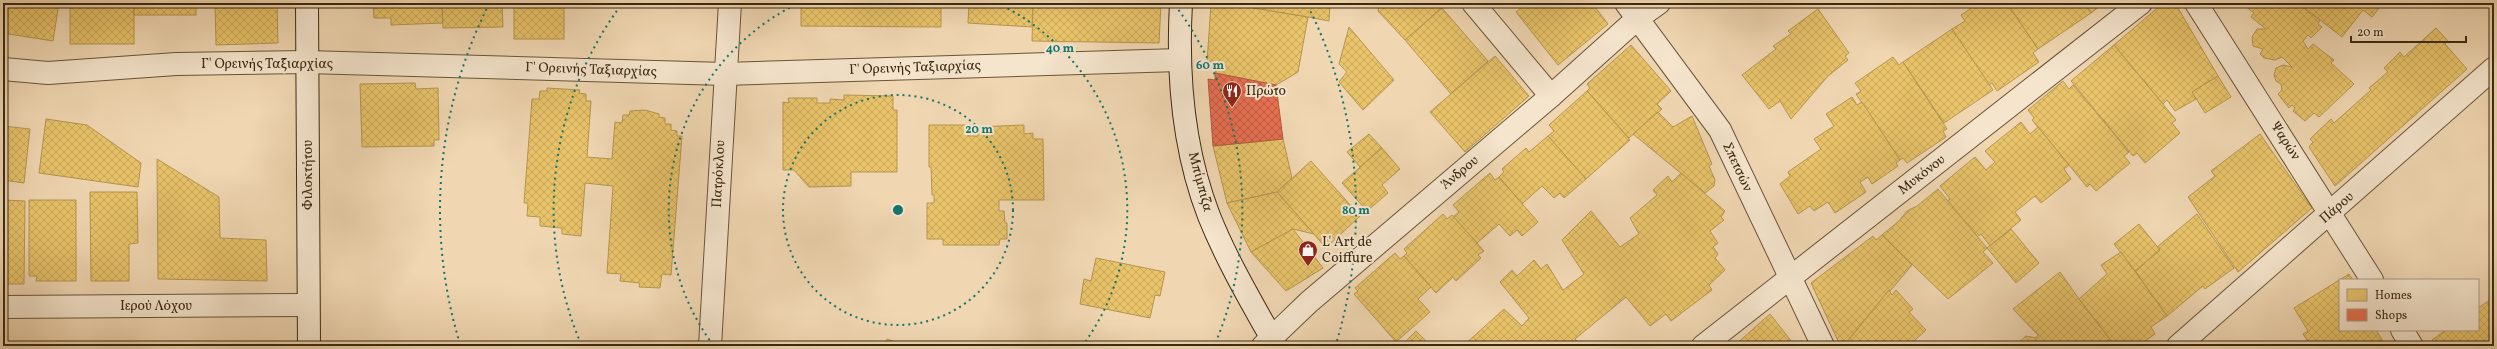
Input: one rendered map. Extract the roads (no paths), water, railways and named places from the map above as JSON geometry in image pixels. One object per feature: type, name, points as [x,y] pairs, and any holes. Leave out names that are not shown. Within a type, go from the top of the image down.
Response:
[{"type":"street","name":"Φιλοκτήτου","points":[[307,3],[309,346]]},
{"type":"street","name":"Πατρόκλου","points":[[710,346],[730,3]]},
{"type":"street","name":"Μπίμπιζα","points":[[1181,3],[1180,60],[1185,114],[1195,172],[1209,215],[1232,267],[1270,343]]},
{"type":"street","points":[[1473,3],[1551,96]]},
{"type":"street","name":"Άνδρου","points":[[1270,343],[1309,302],[1551,96],[1632,10],[1660,3]]},
{"type":"street","name":"Μυκόνου","points":[[1703,346],[2141,3]]},
{"type":"street","name":"Ψαρών","points":[[2196,3],[2331,213],[2371,279]]},
{"type":"street","name":"Σπετσών","points":[[1632,10],[1720,130],[1823,346]]},
{"type":"street","name":"Γ' Ορεινής Ταξιαρχίας","points":[[3,69],[48,73],[176,64],[307,62],[725,74],[1180,60]]},
{"type":"street","name":"Πάρου","points":[[2178,346],[2331,213],[2494,68]]},
{"type":"street","name":"Ιερού Λόχου","points":[[3,307],[308,305]]},
{"type":"street","points":[[2403,331],[2412,346]]},
{"type":"place","name":"Πρώτο","points":[[1232,108]]},
{"type":"place","name":"L' Art de Coiffure","points":[[1308,267]]}]
